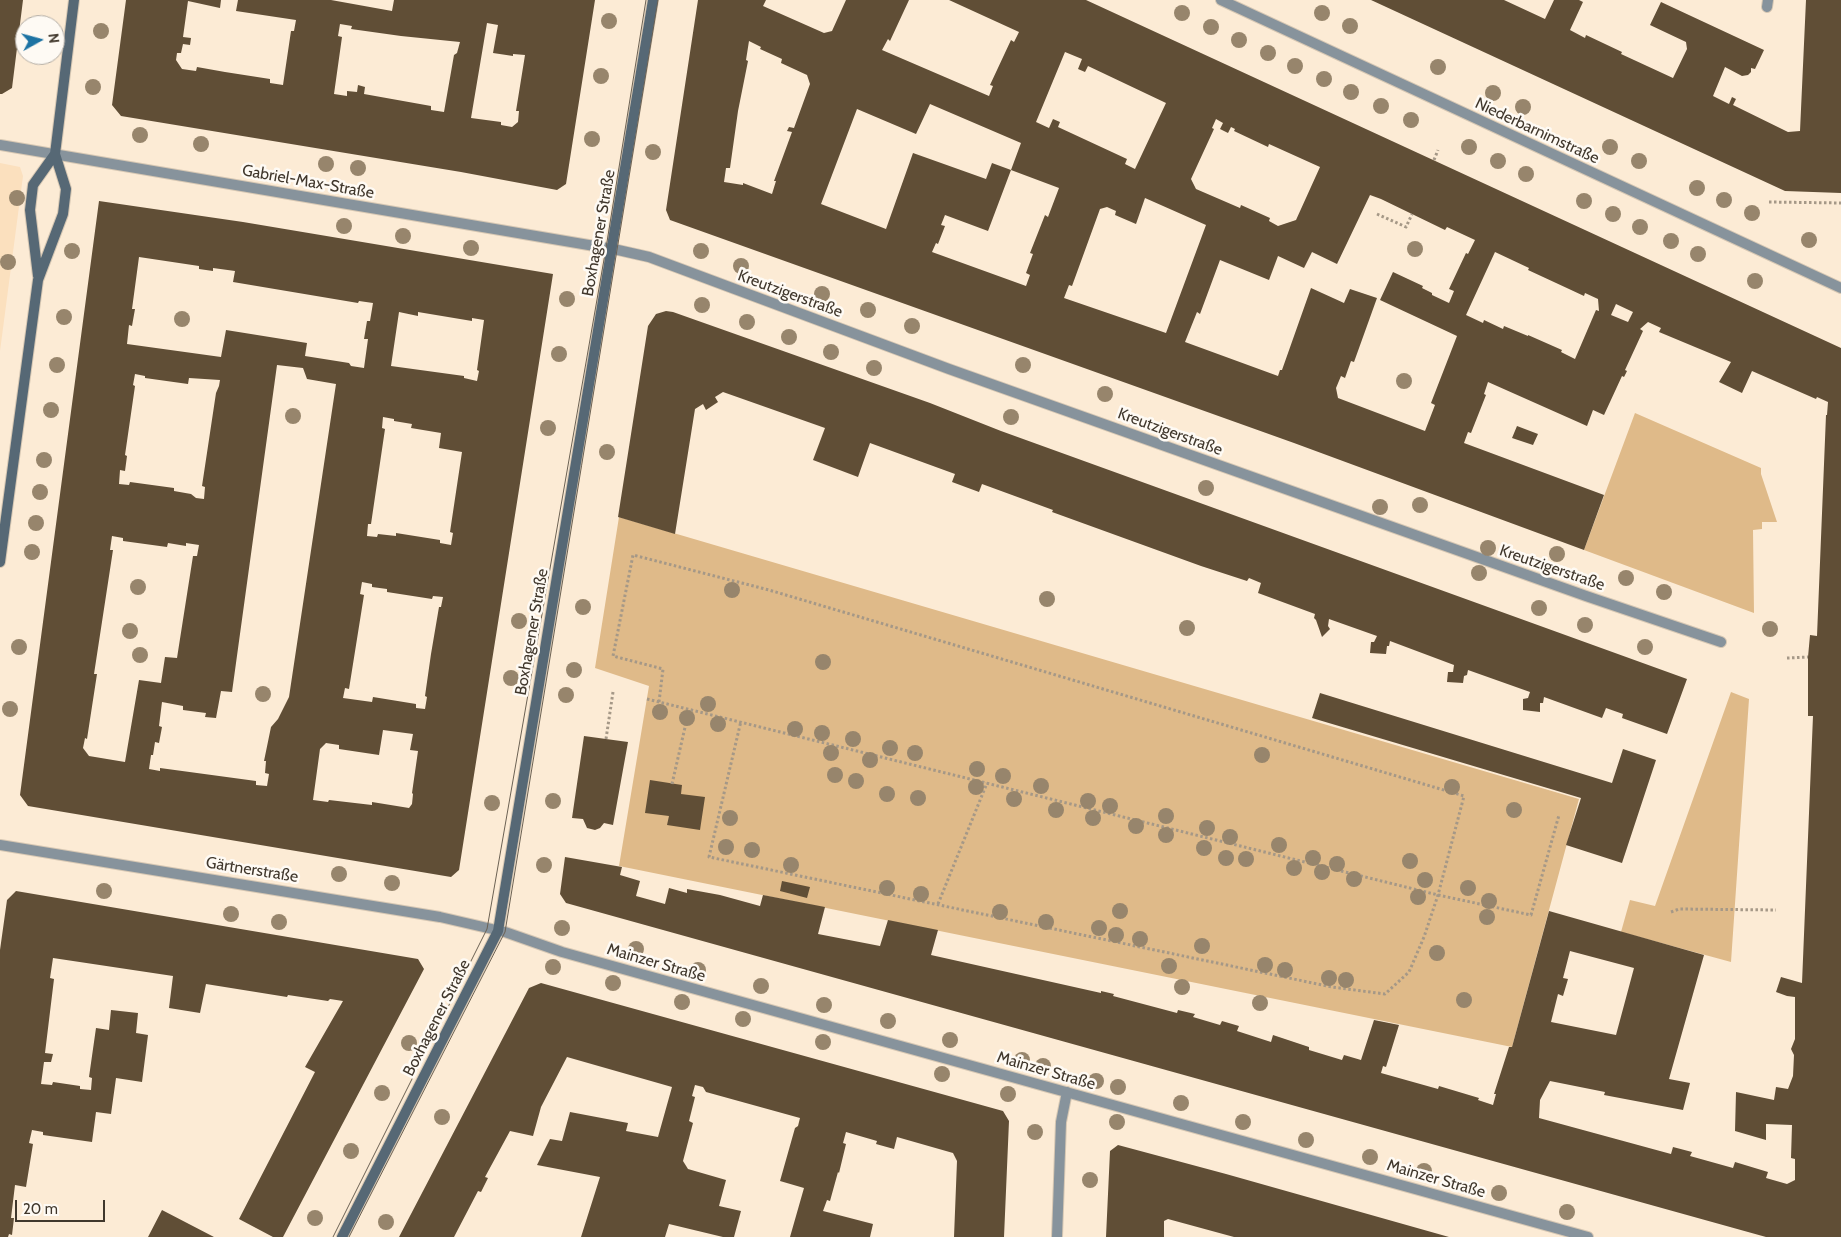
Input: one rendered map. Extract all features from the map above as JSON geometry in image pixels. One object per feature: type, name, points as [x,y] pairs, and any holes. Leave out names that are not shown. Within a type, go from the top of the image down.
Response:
[{"type":"street","points":[[0,562],[38,280],[63,214],[66,189],[55,154],[74,0]]},
{"type":"street","name":"Boxhagener Straße","points":[[342,1237],[498,931],[653,0]]},
{"type":"street","name":"Niederbarnimstraße","points":[[1221,0],[1841,288]]},
{"type":"street","name":"Gabriel-Max-Straße","points":[[0,145],[611,249]]},
{"type":"street","points":[[38,280],[30,210],[33,185],[55,154]]},
{"type":"street","name":"Kreutzigerstraße","points":[[611,249],[656,260],[948,369],[1586,596],[1721,642]]},
{"type":"street","name":"Gärtnerstraße","points":[[0,845],[440,917],[498,931]]},
{"type":"street","name":"Mainzer Straße","points":[[498,931],[571,955],[1588,1237]]},
{"type":"street","points":[[1057,1237],[1061,1122],[1067,1092]]},
{"type":"path","points":[[1434,160],[1438,150]]},
{"type":"path","points":[[1769,202],[1841,204]]},
{"type":"path","points":[[1376,214],[1406,227],[1412,214]]},
{"type":"path","points":[[659,702],[663,669],[613,656],[633,555],[769,590],[1464,796],[1438,895],[1424,937],[1409,972],[1386,994],[1332,987],[709,857],[741,720]]},
{"type":"path","points":[[1787,658],[1808,657]]},
{"type":"path","points":[[606,739],[613,692]]},
{"type":"path","points":[[647,698],[1438,895],[1531,915],[1560,815]]},
{"type":"path","points":[[672,784],[689,710]]},
{"type":"path","points":[[938,904],[987,783]]},
{"type":"path","points":[[1671,912],[1679,909],[1776,910]]},
{"type":"shaded area","points":[[0,163],[20,167],[23,176],[0,351]]},
{"type":"shaded area","points":[[1635,413],[1761,468],[1761,474],[1777,522],[1762,522],[1762,529],[1753,530],[1754,613],[1584,550]]},
{"type":"shaded area","points":[[619,517],[1579,799],[1512,1047],[619,866],[649,686],[595,668]]},
{"type":"shaded area","points":[[1731,692],[1749,699],[1731,962],[1621,932],[1630,900],[1655,906]]},
{"type":"building","points":[[0,0],[23,0],[21,15],[15,15],[15,64],[12,88],[0,94]]},
{"type":"building","points":[[126,0],[221,0],[220,8],[188,1],[183,37],[191,38],[190,45],[183,44],[181,53],[177,53],[176,60],[182,69],[196,71],[197,67],[270,79],[270,83],[283,85],[291,31],[294,31],[296,20],[236,11],[238,0],[331,0],[392,11],[394,0],[595,0],[566,184],[557,190],[461,172],[121,116],[112,105]],"holes":[[[487,23],[498,25],[493,53],[513,56],[513,54],[525,55],[516,111],[519,111],[518,122],[512,127],[501,125],[501,122],[471,118]],[[340,24],[352,26],[351,29],[460,42],[457,53],[454,55],[444,112],[431,110],[431,106],[364,94],[365,87],[358,85],[357,92],[347,91],[347,96],[334,94],[342,37],[338,36]]]},
{"type":"building","points":[[698,0],[766,0],[763,6],[824,33],[832,31],[846,0],[909,0],[890,41],[888,39],[882,50],[989,96],[993,86],[990,85],[1011,40],[1014,42],[1019,32],[949,0],[1086,0],[1841,348],[1841,1237],[1766,1237],[566,903],[560,894],[565,857],[622,867],[620,875],[640,881],[636,896],[665,904],[669,888],[687,893],[687,889],[720,895],[760,906],[763,895],[825,907],[818,934],[880,946],[888,920],[938,930],[931,955],[1101,993],[1101,991],[1114,994],[1113,996],[1177,1013],[1178,1010],[1195,1014],[1193,1017],[1220,1025],[1222,1021],[1239,1026],[1237,1031],[1271,1042],[1273,1035],[1309,1047],[1309,1050],[1342,1060],[1344,1055],[1361,1060],[1374,1020],[1399,1025],[1386,1067],[1383,1066],[1381,1073],[1438,1089],[1439,1086],[1479,1098],[1478,1100],[1493,1105],[1496,1094],[1494,1094],[1509,1047],[1512,1047],[1549,911],[1704,955],[1669,1079],[1690,1083],[1683,1110],[1604,1095],[1605,1092],[1550,1081],[1540,1100],[1539,1118],[1671,1154],[1673,1147],[1692,1152],[1690,1156],[1733,1168],[1735,1162],[1768,1172],[1766,1178],[1787,1184],[1795,1180],[1795,1159],[1791,1158],[1792,1125],[1766,1124],[1766,1140],[1735,1131],[1736,1092],[1774,1100],[1776,1087],[1788,1089],[1793,1076],[1794,1055],[1791,1049],[1795,1039],[1795,997],[1776,992],[1781,977],[1802,983],[1813,716],[1808,716],[1808,657],[1810,635],[1817,636],[1828,402],[1817,397],[1816,399],[1752,371],[1742,393],[1719,382],[1731,362],[1659,332],[1661,328],[1648,322],[1640,329],[1643,331],[1625,370],[1627,371],[1624,377],[1622,376],[1604,415],[1593,410],[1587,426],[1488,382],[1484,394],[1486,395],[1471,433],[1468,432],[1464,443],[1604,495],[1584,550],[1294,443],[670,220],[666,210]],"holes":[[[749,41],[761,47],[760,49],[782,59],[781,63],[807,75],[810,84],[794,128],[789,127],[787,131],[792,132],[774,181],[776,181],[772,194],[743,183],[743,185],[724,182],[726,168],[730,168],[738,111],[748,61],[746,60]],[[1065,52],[1082,59],[1078,69],[1085,72],[1088,66],[1166,103],[1135,169],[1125,164],[1127,159],[1058,127],[1060,122],[1053,119],[1049,128],[1036,122]],[[930,104],[1021,143],[1011,170],[992,163],[986,179],[913,153],[886,229],[821,204],[857,109],[916,134]],[[1216,119],[1223,123],[1220,129],[1228,133],[1231,127],[1235,129],[1234,131],[1268,147],[1269,144],[1320,167],[1296,220],[1278,226],[1269,221],[1270,218],[1241,205],[1240,208],[1196,189],[1191,179],[1214,129],[1212,128]],[[1011,170],[1059,188],[1048,217],[1045,215],[1030,253],[1033,254],[1026,273],[1030,275],[1026,286],[932,252],[936,243],[938,244],[945,226],[941,225],[945,215],[988,231]],[[1370,195],[1445,230],[1447,227],[1475,240],[1468,254],[1466,253],[1449,289],[1454,291],[1449,303],[1432,295],[1432,293],[1422,288],[1423,286],[1393,272],[1380,300],[1457,336],[1431,403],[1435,405],[1425,431],[1338,398],[1336,388],[1341,376],[1345,378],[1351,361],[1354,362],[1377,298],[1350,289],[1344,303],[1311,288],[1282,370],[1280,370],[1278,376],[1185,342],[1197,312],[1200,314],[1220,260],[1269,280],[1278,256],[1304,268],[1312,252],[1337,264]],[[1145,198],[1206,225],[1166,333],[1064,298],[1069,285],[1072,286],[1100,209],[1107,207],[1116,211],[1115,215],[1136,224]],[[1495,252],[1529,268],[1528,270],[1584,296],[1585,293],[1598,299],[1599,311],[1596,310],[1575,359],[1561,352],[1562,350],[1528,335],[1504,326],[1503,329],[1484,320],[1483,323],[1466,315]],[[1616,304],[1633,312],[1628,322],[1611,315]],[[1570,951],[1634,968],[1616,1035],[1551,1022],[1558,994],[1563,996],[1568,979],[1563,978]]]},
{"type":"building","points":[[1371,0],[1504,0],[1545,19],[1554,0],[1579,0],[1583,2],[1570,30],[1585,38],[1586,35],[1622,52],[1621,54],[1673,78],[1687,49],[1686,42],[1650,25],[1661,2],[1764,50],[1755,69],[1751,68],[1751,72],[1748,75],[1742,76],[1725,67],[1713,96],[1729,104],[1732,97],[1736,99],[1733,105],[1788,132],[1800,131],[1806,0],[1841,0],[1841,193],[1785,191]]},
{"type":"building","points":[[99,201],[243,222],[553,274],[459,870],[451,877],[28,806],[20,795]],"holes":[[[139,257],[199,266],[199,269],[213,271],[213,268],[235,271],[233,282],[358,303],[359,301],[373,303],[364,339],[368,339],[364,368],[351,366],[349,363],[305,356],[307,343],[226,330],[221,357],[127,344],[129,325],[132,326],[135,309],[132,309]],[[399,312],[418,316],[418,312],[472,321],[472,318],[484,320],[477,381],[464,378],[464,376],[391,366]],[[277,365],[303,368],[307,379],[336,384],[289,697],[278,719],[271,727],[264,761],[266,761],[265,773],[269,774],[267,786],[256,785],[256,781],[160,768],[160,771],[149,769],[155,742],[159,743],[162,727],[159,726],[162,702],[183,706],[183,710],[206,713],[205,717],[216,718],[221,691],[232,692]],[[135,374],[145,376],[145,378],[188,384],[189,378],[220,380],[216,393],[202,486],[205,487],[204,499],[174,491],[174,488],[130,482],[129,485],[119,484],[120,470],[125,471],[127,456],[125,455],[135,386],[133,385]],[[383,417],[412,424],[411,428],[441,433],[439,448],[462,452],[450,532],[453,533],[451,545],[440,543],[440,540],[396,533],[396,536],[378,534],[377,537],[367,536],[368,524],[371,524],[385,429],[382,428]],[[112,536],[123,538],[123,541],[167,547],[168,543],[186,546],[186,543],[199,545],[197,556],[193,556],[177,658],[165,657],[161,683],[139,680],[125,762],[89,756],[83,748],[85,738],[87,739],[97,674],[94,674],[113,550],[110,550]],[[362,582],[372,584],[372,587],[387,589],[387,592],[432,599],[433,596],[443,597],[441,607],[439,607],[431,654],[425,709],[416,708],[416,704],[373,697],[372,702],[343,698],[345,688],[349,689],[364,595],[360,594]],[[383,730],[413,734],[410,750],[418,751],[412,804],[409,808],[372,802],[372,805],[313,800],[320,749],[326,743],[339,745],[339,749],[379,755]]]},
{"type":"building","points":[[666,311],[930,403],[1001,431],[1687,679],[1667,734],[1622,718],[1623,714],[1606,708],[1602,718],[1544,697],[1543,703],[1540,703],[1540,712],[1523,710],[1523,699],[1528,698],[1530,692],[1468,670],[1467,675],[1464,676],[1463,683],[1447,682],[1448,672],[1453,672],[1454,665],[1390,641],[1386,654],[1370,653],[1371,642],[1374,642],[1377,636],[1329,619],[1328,626],[1330,629],[1322,637],[1314,618],[1315,614],[1258,593],[1261,583],[1249,578],[1247,581],[1201,566],[1052,512],[1053,510],[982,484],[979,492],[952,482],[955,474],[870,443],[858,477],[813,460],[825,428],[723,392],[715,397],[718,402],[706,410],[703,404],[695,409],[675,534],[618,517],[648,326],[656,314]]},
{"type":"building","points":[[1517,426],[1538,434],[1533,445],[1512,438]]},
{"type":"building","points":[[1320,693],[1612,783],[1623,749],[1656,760],[1622,863],[1566,845],[1581,798],[1312,718]]},
{"type":"building","points":[[584,736],[628,742],[613,825],[604,823],[595,830],[587,828],[583,819],[572,818]]},
{"type":"building","points":[[650,780],[682,785],[681,794],[705,797],[700,830],[667,825],[669,816],[645,813]]},
{"type":"building","points":[[782,881],[810,887],[807,898],[780,891]]},
{"type":"building","points":[[16,891],[418,959],[424,969],[283,1237],[273,1237],[239,1219],[315,1072],[305,1067],[343,1001],[330,999],[328,1001],[288,995],[287,997],[206,984],[200,1013],[169,1008],[173,976],[53,958],[50,978],[54,979],[45,1053],[53,1054],[51,1062],[44,1062],[41,1084],[52,1085],[53,1082],[80,1086],[80,1089],[91,1090],[92,1078],[89,1077],[96,1028],[109,1030],[111,1010],[138,1013],[136,1033],[148,1035],[142,1082],[116,1078],[111,1114],[96,1112],[92,1142],[43,1135],[43,1132],[32,1130],[29,1143],[33,1144],[26,1187],[15,1185],[11,1218],[14,1218],[12,1235],[0,1237],[0,950],[7,900]]},
{"type":"building","points":[[541,983],[1003,1111],[1009,1121],[1004,1237],[954,1237],[957,1161],[953,1153],[897,1137],[894,1149],[876,1144],[877,1141],[846,1132],[843,1143],[846,1144],[839,1173],[830,1201],[827,1200],[823,1211],[873,1224],[870,1237],[790,1237],[804,1188],[780,1181],[795,1128],[798,1126],[800,1118],[706,1092],[703,1087],[695,1085],[692,1096],[695,1097],[689,1121],[693,1123],[683,1161],[688,1169],[726,1180],[719,1206],[741,1211],[734,1237],[723,1237],[669,1224],[665,1237],[581,1237],[600,1177],[537,1165],[550,1139],[562,1141],[570,1112],[628,1123],[626,1131],[658,1137],[672,1087],[567,1057],[541,1107],[533,1136],[510,1131],[485,1177],[488,1178],[481,1192],[478,1191],[454,1237],[399,1237],[529,988]]},
{"type":"building","points":[[1118,1145],[1449,1237],[1234,1237],[1168,1219],[1164,1221],[1164,1237],[1106,1237],[1110,1151]]},
{"type":"building","points":[[162,1210],[214,1237],[148,1237]]},
{"type":"tram line","points":[[333,1237],[487,929],[606,248],[646,0]]},
{"type":"tram line","points":[[349,1237],[505,932],[658,0]]}]
